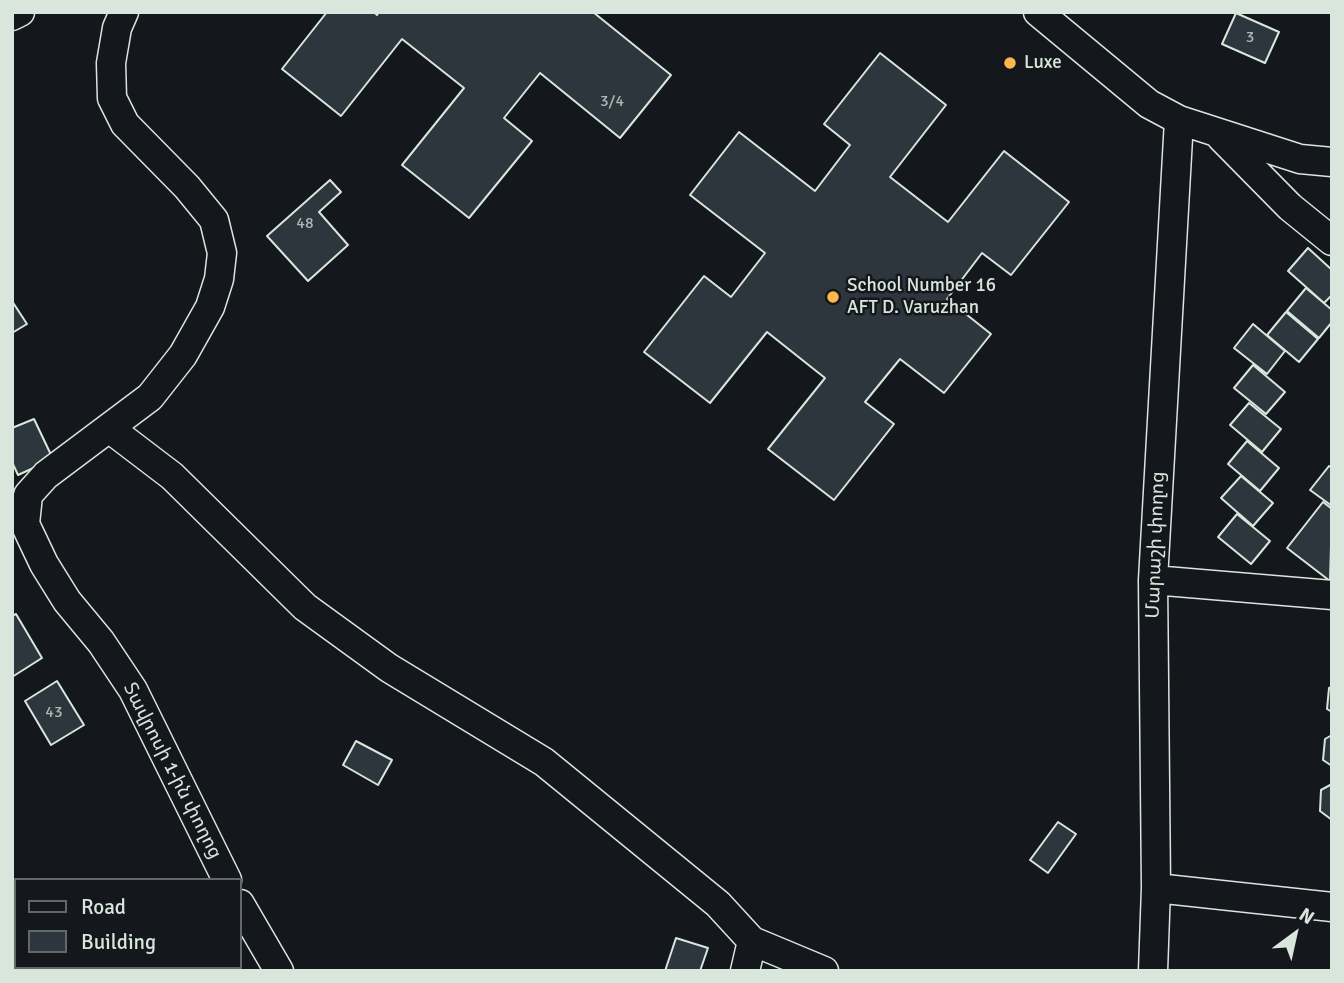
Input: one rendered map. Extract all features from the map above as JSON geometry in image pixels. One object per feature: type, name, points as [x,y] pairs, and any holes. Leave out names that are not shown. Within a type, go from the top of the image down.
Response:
[{"type":"street","points":[[12,16],[20,12]]},
{"type":"street","name":"Տավրոսի 1-ին փողոց","points":[[124,12],[117,28],[111,62],[112,98],[125,124],[187,187],[214,220],[222,253],[210,307],[183,355],[150,397],[20,493],[25,524],[44,564],[133,690],[226,878]]},
{"type":"street","points":[[1038,12],[1149,104],[1179,121],[1300,159],[1332,162]]},
{"type":"street","name":"Մարաշի փողոց","points":[[1153,971],[1156,888],[1153,580],[1179,121]]},
{"type":"street","points":[[1220,135],[1290,207],[1332,241]]},
{"type":"street","points":[[109,428],[172,476],[304,607],[389,668],[544,762],[718,904],[752,942],[824,971]]},
{"type":"street","points":[[1153,580],[1332,595]]},
{"type":"street","points":[[1156,888],[1332,907]]},
{"type":"street","points":[[242,907],[279,971]]},
{"type":"street","points":[[745,971],[752,942]]},
{"type":"building","points":[[327,12],[374,12],[377,15],[379,12],[593,12],[671,75],[620,138],[540,73],[504,118],[532,141],[469,218],[402,165],[464,88],[402,39],[341,116],[282,69]]},
{"type":"building","points":[[1236,13],[1279,32],[1265,63],[1222,44]]},
{"type":"building","points":[[880,53],[946,105],[890,177],[948,222],[1004,151],[1069,202],[1011,275],[982,253],[947,299],[991,334],[944,393],[900,359],[865,402],[894,424],[834,500],[768,449],[825,378],[767,332],[710,403],[644,352],[704,276],[731,297],[765,253],[690,195],[739,132],[815,191],[850,145],[824,124]]},
{"type":"building","points":[[330,180],[341,192],[319,212],[348,245],[308,281],[267,236]]},
{"type":"building","points":[[1308,248],[1332,270],[1332,295],[1324,303],[1288,271]]},
{"type":"building","points":[[1306,288],[1332,310],[1332,322],[1319,338],[1287,311]]},
{"type":"building","points":[[12,301],[27,324],[12,333]]},
{"type":"building","points":[[1286,312],[1318,339],[1299,362],[1267,335]]},
{"type":"building","points":[[1253,324],[1285,351],[1267,374],[1234,348]]},
{"type":"building","points":[[1253,365],[1285,392],[1266,414],[1234,388]]},
{"type":"building","points":[[1249,403],[1281,429],[1262,452],[1230,425]]},
{"type":"building","points":[[34,419],[53,459],[18,475],[12,462],[12,428]]},
{"type":"building","points":[[1247,441],[1279,468],[1260,491],[1228,464]]},
{"type":"building","points":[[1329,466],[1332,468],[1332,506],[1310,490]]},
{"type":"building","points":[[1241,476],[1273,503],[1253,526],[1221,498]]},
{"type":"building","points":[[1323,502],[1332,509],[1330,581],[1287,548]]},
{"type":"building","points":[[1237,514],[1270,541],[1251,564],[1218,537]]},
{"type":"building","points":[[16,614],[42,658],[12,677],[12,616]]},
{"type":"building","points":[[57,681],[84,725],[51,745],[25,701]]},
{"type":"building","points":[[1332,687],[1332,712],[1327,709],[1329,688]]},
{"type":"building","points":[[1332,735],[1332,766],[1323,760],[1325,739]]},
{"type":"building","points":[[356,741],[392,760],[378,785],[343,765]]},
{"type":"building","points":[[1332,784],[1332,820],[1320,811],[1321,790]]},
{"type":"building","points":[[1058,822],[1076,834],[1048,873],[1030,860]]},
{"type":"building","points":[[676,938],[708,948],[700,971],[665,971]]},
{"type":"place","name":"Luxe","points":[[1010,63]]},
{"type":"place","name":"School Number 16 AFT D. Varuzhan","points":[[833,297]]}]
